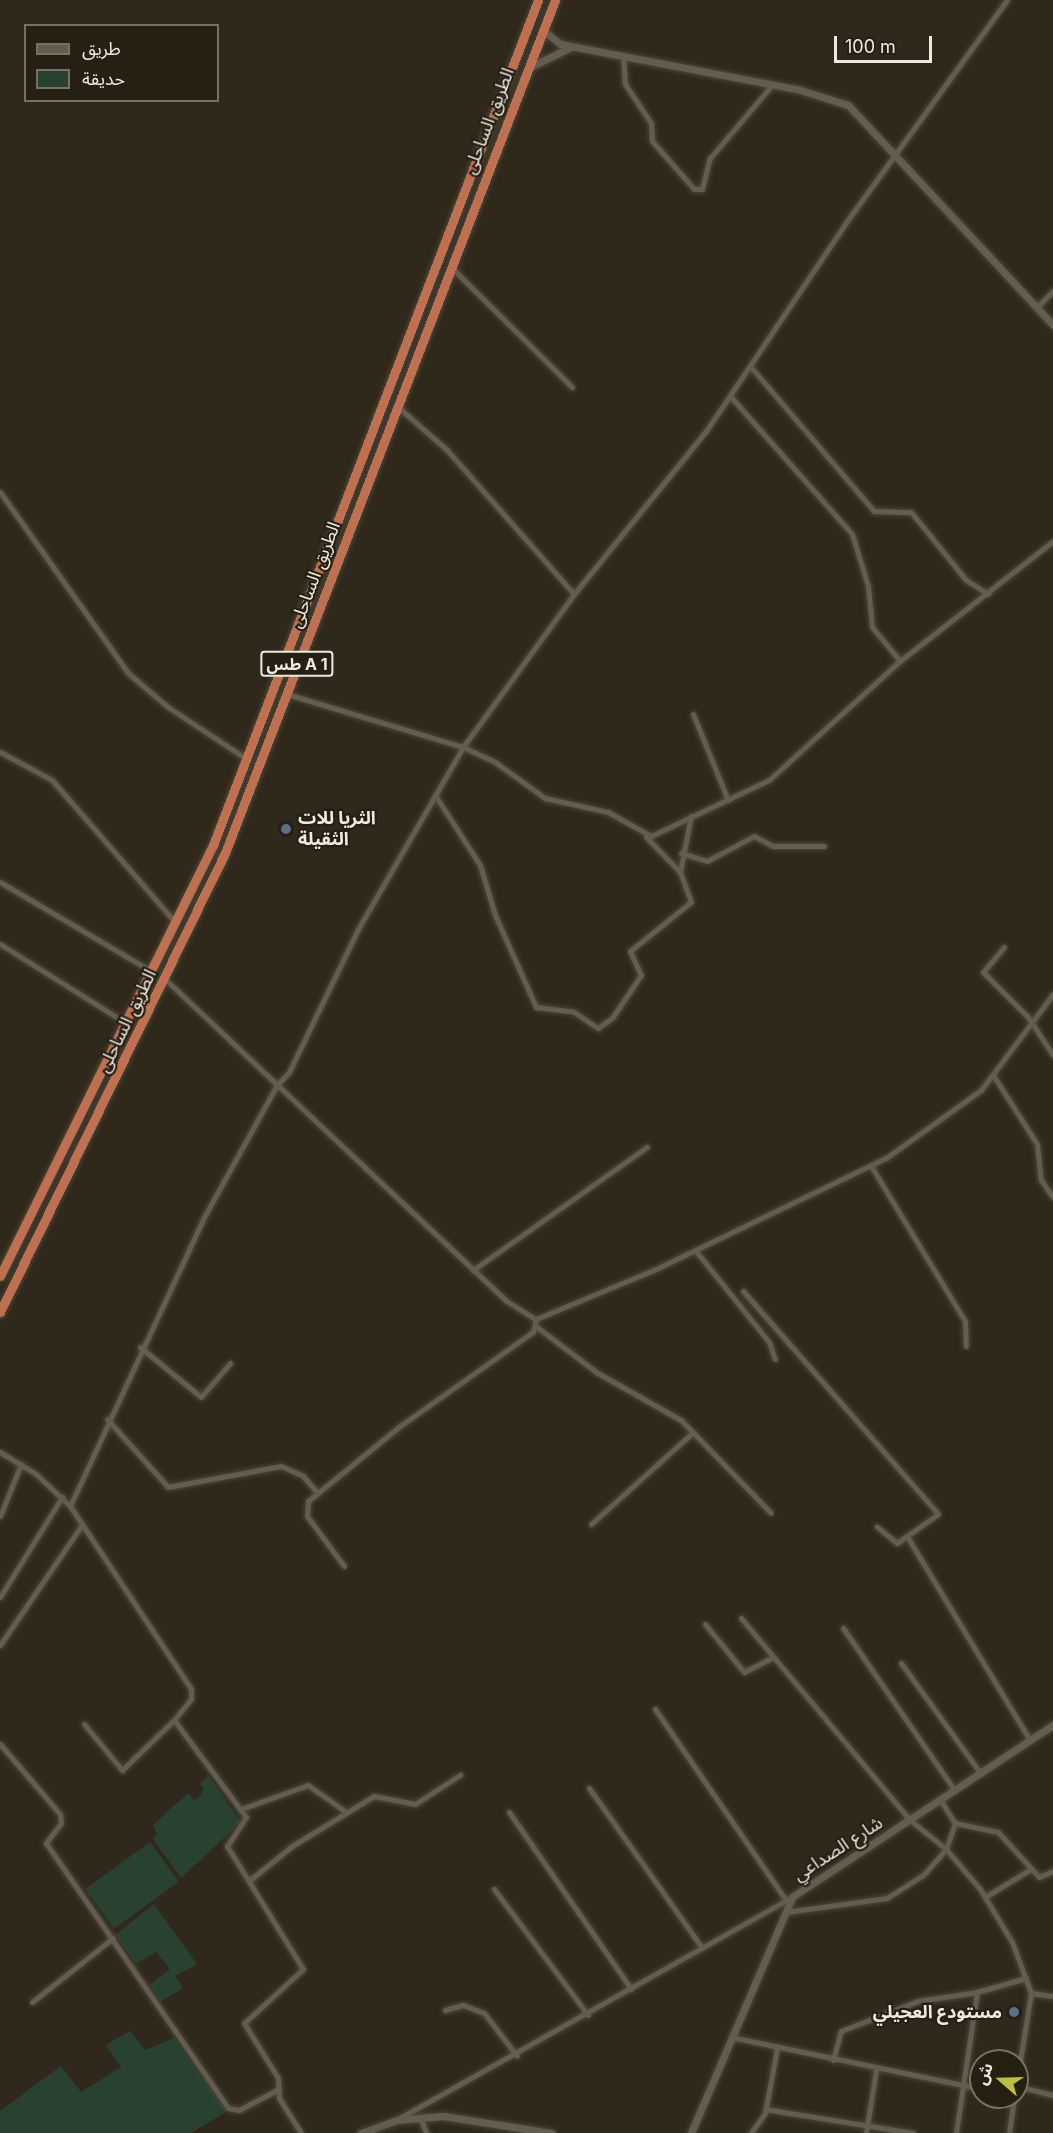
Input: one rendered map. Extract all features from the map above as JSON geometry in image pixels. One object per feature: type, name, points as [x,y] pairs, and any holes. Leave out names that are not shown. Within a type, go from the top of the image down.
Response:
[{"type":"highway","name":"الطريق الساحلى","points":[[0,1276],[177,924],[248,759],[538,0]]},
{"type":"highway","name":"الطريق الساحلى","points":[[0,1312],[166,980],[225,853],[555,0]]},
{"type":"highway","points":[[427,293],[440,299]]},
{"type":"highway","points":[[78,1122],[92,1128]]},
{"type":"street","points":[[70,1506],[140,1347],[277,1084],[290,1072],[358,929],[463,747],[573,594],[730,396],[896,152],[1007,0]]},
{"type":"street","points":[[543,30],[560,44],[623,55],[771,87],[822,94],[848,105],[896,152],[1053,325]]},
{"type":"street","points":[[526,70],[574,46]]},
{"type":"street","points":[[623,55],[625,84],[651,123],[652,141],[699,190],[710,158],[771,87]]},
{"type":"street","points":[[451,268],[572,387]]},
{"type":"street","points":[[1037,307],[1053,291]]},
{"type":"street","points":[[750,366],[874,511],[911,512],[966,580],[988,594]]},
{"type":"street","points":[[730,396],[852,534],[868,586],[872,627],[900,661]]},
{"type":"street","points":[[397,406],[447,450],[573,594]]},
{"type":"street","points":[[0,492],[128,673],[168,707],[248,759]]},
{"type":"street","points":[[646,837],[769,780],[900,661],[1053,541]]},
{"type":"street","points":[[285,694],[463,747],[495,762],[545,798],[608,812],[646,837],[680,872]]},
{"type":"street","points":[[693,714],[728,800]]},
{"type":"street","points":[[0,752],[52,780],[177,924]]},
{"type":"street","points":[[435,795],[480,865],[531,999],[542,1010],[574,1012],[591,1027],[609,1022],[639,979],[632,948],[689,906],[680,872],[681,853],[691,816]]},
{"type":"street","points":[[681,853],[707,861],[754,836],[773,846],[825,846]]},
{"type":"street","points":[[0,882],[153,973]]},
{"type":"street","points":[[0,944],[128,1024]]},
{"type":"street","points":[[1004,947],[983,972],[1028,1017],[1027,1023],[1053,1055]]},
{"type":"street","points":[[166,980],[517,1311],[536,1319],[695,1250],[870,1166],[938,1123],[993,1075],[1027,1023],[1053,994]]},
{"type":"street","points":[[993,1075],[1036,1144],[1041,1180],[1053,1197]]},
{"type":"street","points":[[473,1270],[647,1147]]},
{"type":"street","points":[[870,1166],[965,1321],[966,1346]]},
{"type":"street","points":[[695,1250],[769,1342],[776,1359]]},
{"type":"street","points":[[742,1291],[938,1514],[908,1538],[893,1543],[876,1527]]},
{"type":"street","points":[[536,1319],[537,1327],[596,1372],[672,1413],[771,1513]]},
{"type":"street","points":[[344,1566],[305,1511],[318,1493],[537,1327]]},
{"type":"street","points":[[140,1347],[201,1397],[230,1363]]},
{"type":"street","points":[[107,1419],[168,1487],[281,1466],[303,1476],[318,1493]]},
{"type":"street","points":[[591,1524],[693,1432]]},
{"type":"street","points":[[0,1452],[21,1464],[70,1506],[106,1554],[191,1689],[191,1699],[174,1720],[122,1770],[84,1724]]},
{"type":"street","points":[[0,1516],[21,1464]]},
{"type":"street","points":[[0,1597],[62,1497]]},
{"type":"street","points":[[0,1645],[82,1525]]},
{"type":"street","points":[[908,1538],[1030,1740]]},
{"type":"street","points":[[741,1618],[910,1820],[946,1849],[985,1897],[1026,1978],[1031,1993],[1022,2049]]},
{"type":"street","points":[[705,1624],[744,1672],[773,1657]]},
{"type":"street","points":[[843,1628],[955,1791]]},
{"type":"street","points":[[901,1663],[981,1774]]},
{"type":"street","points":[[361,2133],[397,2120],[517,2056],[588,2016],[701,1946],[789,1899],[654,1708]]},
{"type":"street","points":[[174,1720],[241,1809],[246,1820],[227,1846],[303,1969],[244,2023],[301,2133]]},
{"type":"street","name":"شارع الصداعي","points":[[692,2133],[786,1912],[789,1899],[941,1801],[1053,1725]]},
{"type":"street","points":[[0,1744],[60,1814],[61,1823],[46,1843],[228,2108],[239,2110],[279,2090]]},
{"type":"street","points":[[250,1880],[346,1812],[378,1795],[415,1803],[460,1775]]},
{"type":"street","points":[[241,1809],[308,1785],[346,1812]]},
{"type":"street","points":[[589,1788],[701,1946]]},
{"type":"street","points":[[941,1801],[955,1823],[998,1832],[1029,1870],[1039,1877],[1053,1871]]},
{"type":"street","points":[[509,1812],[631,1989]]},
{"type":"street","points":[[786,1912],[886,1898],[923,1875],[946,1849],[955,1823]]},
{"type":"street","points":[[985,1897],[1029,1870]]},
{"type":"street","points":[[494,1889],[588,2016]]},
{"type":"street","points":[[32,2002],[113,1938]]},
{"type":"street","points":[[833,2060],[841,2031],[918,2001],[977,1992],[1026,1978]]},
{"type":"street","points":[[956,2133],[977,1992]]},
{"type":"street","points":[[1031,1993],[1053,1996]]},
{"type":"street","points":[[445,2010],[463,2005],[484,2013],[517,2056]]},
{"type":"street","points":[[731,2037],[876,2070],[969,2087]]},
{"type":"street","points":[[751,2133],[765,2109],[777,2048]]},
{"type":"street","points":[[866,2133],[876,2070]]},
{"type":"street","points":[[1029,2089],[1053,2095]]},
{"type":"street","points":[[765,2109],[913,2133]]},
{"type":"street","points":[[1009,2133],[1012,2109]]},
{"type":"street","points":[[397,2120],[420,2117],[469,2118],[552,2133]]},
{"type":"street","points":[[420,2117],[426,2133]]},
{"type":"green space","points":[[208,1775],[241,1822],[181,1878],[153,1839],[157,1834],[153,1825],[188,1793],[194,1800],[200,1796],[204,1789],[200,1784]]},
{"type":"green space","points":[[150,1842],[179,1882],[114,1929],[85,1889]]},
{"type":"green space","points":[[154,1904],[197,1964],[175,1976],[183,1988],[160,2002],[149,1985],[170,1969],[156,1952],[136,1964],[115,1935]]},
{"type":"green space","points":[[130,2031],[145,2050],[174,2038],[227,2111],[191,2133],[0,2133],[0,2111],[61,2066],[81,2092],[121,2067],[106,2045]]},
{"type":"place","name":"الثريا للات الثقيلة","points":[[286,829]]},
{"type":"place","name":"مستودع العجيلي","points":[[1014,2012]]}]
